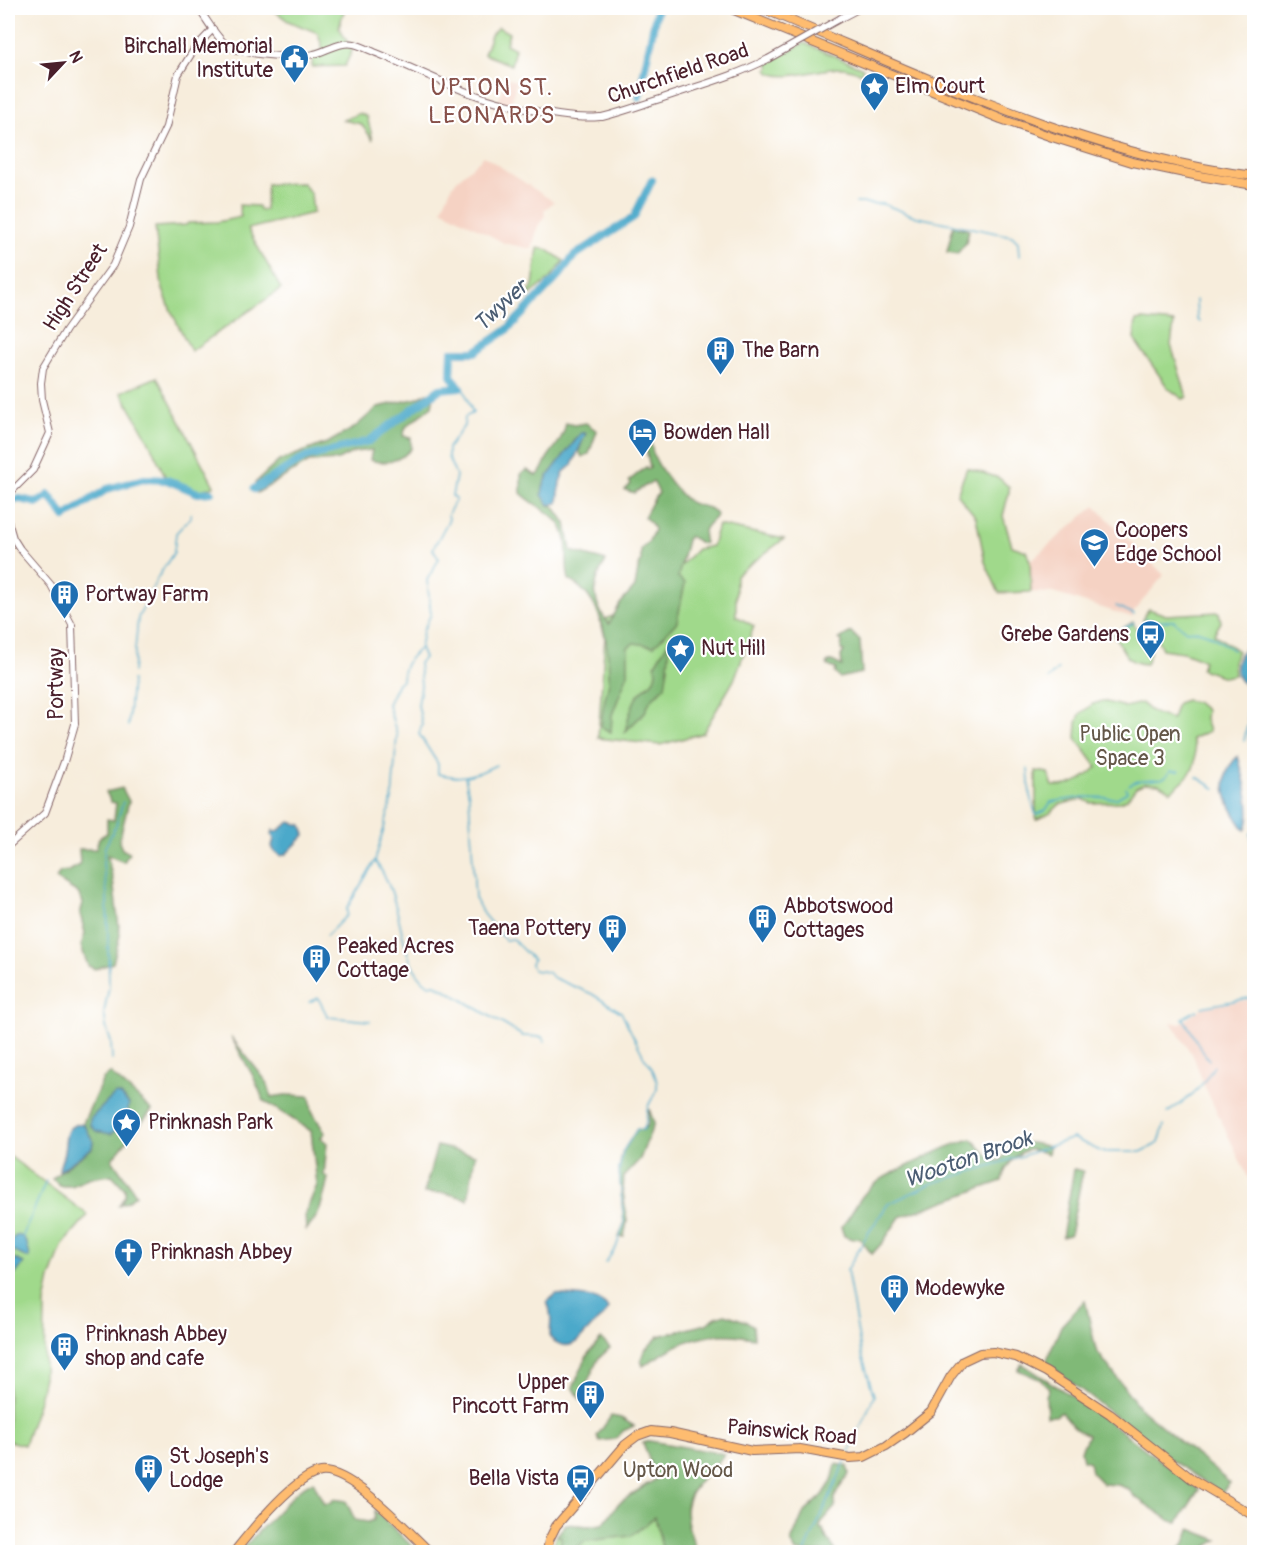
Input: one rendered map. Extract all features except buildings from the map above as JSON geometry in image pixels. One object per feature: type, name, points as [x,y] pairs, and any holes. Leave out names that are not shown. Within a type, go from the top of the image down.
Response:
[{"type":"highway","points":[[729,8],[1001,119],[1052,137],[1132,162],[1254,185]]},
{"type":"highway","points":[[761,8],[1053,127],[1168,159],[1254,176]]},
{"type":"main road","name":"Painswick Road","points":[[547,1552],[549,1540],[556,1527],[625,1445],[637,1436],[651,1431],[752,1450],[800,1449],[850,1458],[864,1457],[886,1446],[920,1422],[931,1412],[959,1365],[975,1355],[986,1352],[1003,1353],[1016,1357],[1046,1372],[1110,1414],[1192,1479],[1254,1516]]},
{"type":"main road","points":[[234,1552],[254,1527],[300,1482],[320,1472],[334,1473],[354,1484],[430,1552]]},
{"type":"street","name":"Churchfield Road","points":[[198,8],[223,42],[236,50],[256,54],[313,54],[340,44],[355,44],[449,85],[495,101],[583,118],[601,117],[707,85],[767,60],[860,8]]},
{"type":"street","name":"High Street","points":[[8,495],[33,470],[50,433],[42,400],[43,368],[66,330],[113,265],[129,227],[141,179],[166,127],[178,75],[195,48],[213,29]]},
{"type":"street","name":"Portway","points":[[8,521],[16,543],[51,585],[72,625],[75,724],[45,813],[8,846]]},
{"type":"shaded area","points":[[506,78],[516,81],[511,105],[498,102]]},
{"type":"shaded area","points":[[484,156],[554,202],[544,210],[545,215],[538,226],[532,249],[504,243],[442,209],[456,181]]},
{"type":"shaded area","name":"Coopers Edge School","points":[[1095,506],[1164,575],[1134,611],[1132,617],[1053,593],[1031,592],[1030,561]]},
{"type":"shaded area","points":[[1254,999],[1254,1190],[1204,1085],[1194,1058],[1171,1022],[1180,1024],[1202,1008]]},
{"type":"green space","points":[[271,8],[345,8],[339,27],[348,43],[355,44],[345,66],[312,67],[313,54],[323,50],[318,33],[288,21]]},
{"type":"green space","points":[[498,27],[509,33],[506,44],[515,49],[511,65],[484,54],[491,35]]},
{"type":"green space","points":[[804,43],[863,68],[862,73],[845,68],[835,68],[783,76],[767,70],[770,68],[768,62]]},
{"type":"green space","points":[[360,113],[367,117],[373,140],[361,124],[343,120]]},
{"type":"green space","points":[[303,183],[311,194],[313,213],[248,229],[281,289],[191,351],[162,287],[155,227],[217,222],[241,217],[239,205],[258,206],[260,210],[265,210],[267,184]]},
{"type":"green space","points":[[953,226],[969,230],[966,243],[957,254],[947,252]]},
{"type":"green space","points":[[538,248],[546,249],[564,261],[550,279],[526,298],[533,285]]},
{"type":"green space","points":[[1136,321],[1174,323],[1171,345],[1187,397],[1183,399],[1168,388],[1134,339]]},
{"type":"green space","points":[[157,377],[214,486],[198,491],[166,478],[121,392]]},
{"type":"green space","points":[[427,393],[434,396],[432,406],[406,427],[403,436],[411,438],[411,449],[397,459],[387,462],[370,460],[372,450],[354,452],[338,460],[309,462],[257,493],[255,483],[279,461],[329,442],[354,428],[378,407],[418,398]]},
{"type":"green space","points":[[566,423],[574,425],[586,423],[597,431],[589,454],[582,457],[579,451],[583,439],[577,437],[543,487],[549,505],[554,506],[566,523],[571,551],[606,561],[598,577],[596,593],[599,609],[609,624],[620,604],[635,587],[641,561],[641,549],[648,543],[654,530],[651,523],[644,517],[659,493],[653,481],[634,493],[625,490],[631,484],[629,481],[646,467],[650,468],[644,440],[649,438],[660,468],[683,497],[692,503],[711,509],[717,515],[704,530],[705,543],[702,544],[689,536],[687,540],[678,577],[685,583],[677,622],[654,646],[634,643],[628,647],[628,673],[612,715],[611,732],[601,727],[609,681],[608,653],[602,624],[590,599],[581,588],[569,580],[563,529],[550,514],[521,493],[521,474],[527,470],[537,476],[540,473],[560,440]]},
{"type":"green space","points":[[967,468],[999,478],[1009,487],[1003,516],[1012,546],[1026,551],[1030,561],[1031,592],[999,593],[985,562],[976,517],[957,494]]},
{"type":"green space","points":[[718,525],[784,539],[736,575],[736,616],[754,626],[734,680],[703,733],[660,745],[598,738],[605,636],[600,621],[623,612],[667,580],[697,549],[712,546]]},
{"type":"green space","points":[[1149,609],[1166,615],[1219,612],[1221,622],[1214,634],[1238,651],[1233,662],[1234,675],[1224,677],[1201,669],[1204,660],[1183,652],[1162,649],[1156,636],[1143,621]]},
{"type":"green space","points":[[1133,622],[1150,644],[1150,655],[1146,664],[1129,659],[1113,634]]},
{"type":"green space","points":[[851,632],[860,641],[862,673],[840,678],[835,673],[836,669],[828,666],[827,663],[832,661],[842,666],[841,656],[844,651],[841,650],[842,641],[839,639]]},
{"type":"green space","points":[[670,639],[665,686],[650,701],[645,712],[625,732],[635,700],[653,681],[656,671],[655,664]]},
{"type":"green space","name":"Public Open Space 3","points":[[1186,700],[1196,702],[1206,710],[1205,719],[1209,731],[1192,739],[1195,748],[1193,769],[1171,791],[1159,784],[1145,783],[1136,787],[1127,799],[1121,802],[1091,803],[1083,799],[1059,805],[1051,813],[1036,820],[1036,771],[1048,773],[1053,786],[1059,786],[1077,781],[1097,767],[1076,738],[1080,714],[1093,704],[1103,701],[1125,707],[1142,703],[1152,712],[1172,719],[1177,703]]},
{"type":"green space","points":[[122,788],[129,801],[119,842],[122,849],[129,853],[124,862],[107,855],[113,880],[120,935],[113,963],[95,969],[88,966],[81,946],[85,933],[80,914],[83,903],[78,893],[56,879],[60,872],[69,871],[80,865],[79,849],[96,849],[99,838],[107,833],[107,819],[114,820],[116,803],[111,802],[106,792]]},
{"type":"green space","points":[[231,1037],[267,1082],[271,1097],[310,1096],[312,1111],[325,1133],[321,1138],[327,1143],[324,1175],[328,1178],[318,1213],[306,1230],[305,1214],[317,1185],[311,1131],[264,1101]]},
{"type":"green space","points":[[110,1073],[152,1110],[112,1159],[136,1194],[119,1205],[125,1196],[125,1189],[112,1175],[88,1178],[72,1186],[61,1186],[52,1179],[92,1148],[93,1141],[83,1123],[103,1079]]},
{"type":"green space","points":[[649,1109],[654,1123],[640,1159],[624,1176],[623,1191],[627,1222],[624,1237],[619,1237],[624,1224],[619,1170],[622,1153],[637,1129],[643,1130],[648,1125]]},
{"type":"green space","points":[[972,1139],[984,1152],[997,1160],[1015,1146],[1025,1143],[1049,1147],[1048,1154],[1033,1150],[1024,1151],[1011,1162],[1002,1181],[900,1217],[872,1254],[859,1238],[852,1239],[844,1236],[841,1227],[862,1197],[876,1183],[942,1150]]},
{"type":"green space","points":[[437,1146],[475,1155],[468,1199],[445,1193],[424,1193]]},
{"type":"green space","points":[[8,1155],[88,1215],[63,1244],[50,1279],[45,1303],[44,1377],[38,1404],[24,1445],[8,1441]]},
{"type":"green space","points":[[1074,1169],[1083,1171],[1070,1235],[1062,1237]]},
{"type":"green space","points":[[1085,1300],[1096,1350],[1139,1407],[1230,1483],[1221,1493],[1164,1455],[1046,1362],[1061,1326]]},
{"type":"green space","points":[[725,1314],[753,1326],[754,1338],[722,1334],[695,1338],[670,1349],[643,1366],[641,1360],[644,1351],[659,1336],[706,1324]]},
{"type":"green space","points":[[601,1339],[610,1348],[598,1359],[580,1399],[573,1387],[588,1354]]},
{"type":"green space","points":[[1022,1364],[1092,1409],[1199,1490],[1178,1522],[1171,1521],[1135,1497],[1128,1489],[1118,1485],[1103,1484],[1091,1472],[1089,1462],[1083,1460],[1081,1451],[1088,1435],[1075,1429],[1061,1412],[1056,1416],[1047,1416],[1046,1396],[1049,1388],[1041,1380],[1018,1370]]},
{"type":"green space","points":[[611,1416],[621,1418],[634,1426],[623,1431],[616,1439],[600,1441],[597,1436]]},
{"type":"green space","name":"Upton Wood","points":[[650,1441],[725,1454],[688,1497],[687,1519],[697,1552],[663,1552],[655,1517],[631,1536],[586,1541],[571,1552],[560,1552],[561,1537],[557,1535],[566,1524],[588,1526],[603,1524],[619,1503],[656,1479],[643,1443]]},
{"type":"green space","points":[[836,1464],[847,1466],[849,1474],[838,1490],[835,1507],[821,1523],[820,1529],[823,1529],[837,1552],[796,1552],[791,1542],[803,1514],[823,1495],[832,1481]]},
{"type":"green space","points":[[313,1481],[324,1504],[332,1502],[333,1499],[346,1501],[355,1520],[368,1522],[374,1520],[375,1511],[412,1546],[415,1552],[239,1552],[298,1490]]},
{"type":"green space","name":"Upton Wood","points":[[647,1484],[696,1487],[687,1502],[686,1519],[697,1552],[551,1552],[557,1535],[566,1524],[588,1526],[603,1524],[619,1503]]},
{"type":"green space","points":[[1190,1529],[1218,1540],[1198,1552],[1177,1552],[1185,1543]]},
{"type":"water","points":[[581,433],[586,433],[572,465],[564,472],[560,482],[558,503],[549,505],[542,495],[543,487],[548,476]]},
{"type":"water","points":[[1254,645],[1254,689],[1241,681],[1236,669],[1239,656]]},
{"type":"water","points":[[1238,756],[1245,783],[1249,814],[1245,830],[1229,803],[1225,784],[1231,765]]},
{"type":"water","points":[[290,822],[302,825],[305,835],[281,856],[274,851],[272,846],[273,830],[276,832]]},
{"type":"water","points":[[115,1094],[121,1095],[129,1104],[128,1111],[122,1115],[119,1126],[111,1134],[96,1131],[90,1125],[90,1119]]},
{"type":"water","points":[[83,1123],[93,1141],[92,1148],[59,1171],[67,1133],[76,1124]]},
{"type":"water","points":[[18,1235],[27,1243],[30,1256],[28,1258],[12,1251],[8,1245]]},
{"type":"water","points":[[8,1256],[24,1263],[8,1284]]},
{"type":"water","points":[[556,1294],[591,1298],[598,1300],[608,1308],[581,1338],[571,1345],[564,1345],[550,1338],[551,1316],[547,1302]]},
{"type":"waterway","name":"Twyver","points":[[639,97],[657,8]]},
{"type":"waterway","name":"Twyver","points":[[254,489],[304,458],[369,441],[440,389],[460,387],[451,376],[452,352],[475,352],[507,330],[559,276],[574,256],[634,217],[652,180]]},
{"type":"waterway","points":[[856,203],[883,204],[917,217],[1012,236],[1018,242],[1019,256]]},
{"type":"waterway","points":[[1196,300],[1197,319],[1200,322]]},
{"type":"waterway","points":[[460,387],[464,390],[473,413],[465,417],[464,426],[448,448],[448,457],[456,476],[452,496],[456,499],[448,514],[449,519],[433,549],[439,559],[427,580],[431,614],[423,631],[420,648],[424,658],[419,663],[421,686],[418,705],[422,724],[419,734],[438,764],[438,774],[465,776],[469,796],[475,898],[483,914],[505,940],[512,939],[533,960],[531,964],[533,970],[547,972],[554,978],[592,994],[621,1012],[657,1081],[657,1089],[648,1107],[645,1127],[643,1130],[637,1129],[623,1151],[619,1170],[624,1224],[616,1248],[605,1263]]},
{"type":"waterway","name":"Twyver","points":[[8,501],[20,499],[38,503],[49,495],[65,517],[107,489],[144,479],[167,480],[198,493],[211,492]]},
{"type":"waterway","points":[[133,672],[138,618],[158,577],[174,552],[176,533],[191,517],[191,513]]},
{"type":"waterway","points":[[1116,606],[1134,614]]},
{"type":"waterway","points":[[1145,619],[1174,621],[1186,631],[1205,633],[1233,650]]},
{"type":"waterway","points":[[1122,629],[1134,623]]},
{"type":"waterway","points":[[326,936],[347,915],[347,908],[375,861],[392,799],[397,735],[388,704],[398,683],[402,680],[407,662],[420,648]]},
{"type":"waterway","points":[[1048,679],[1058,669]]},
{"type":"waterway","points":[[128,726],[132,680]]},
{"type":"waterway","points":[[1248,723],[1247,707],[1249,700],[1254,698]]},
{"type":"waterway","points":[[1248,724],[1254,779]]},
{"type":"waterway","points":[[1244,741],[1247,727]]},
{"type":"waterway","points":[[466,776],[496,765]]},
{"type":"waterway","points":[[1028,769],[1030,796],[1036,815],[1045,811],[1051,802],[1084,797],[1117,798],[1127,792],[1126,788]]},
{"type":"waterway","points":[[1129,785],[1141,780],[1163,778],[1170,771],[1179,771]]},
{"type":"waterway","points":[[1197,777],[1216,789]]},
{"type":"waterway","points":[[112,1060],[111,1042],[104,1012],[109,987],[107,894],[103,864],[105,847],[116,825],[123,802]]},
{"type":"waterway","points":[[1251,833],[1254,860]]},
{"type":"waterway","points":[[375,861],[390,887],[406,948],[421,978],[429,985],[435,984],[523,1036],[543,1037],[545,1041]]},
{"type":"waterway","name":"Wooton Brook","points":[[1202,1007],[1254,997]]},
{"type":"waterway","points":[[309,1002],[318,998],[328,1017],[370,1021]]},
{"type":"waterway","name":"Wooton Brook","points":[[1197,1010],[1183,1018],[1209,1060]]},
{"type":"waterway","name":"Wooton Brook","points":[[1167,1113],[1194,1093],[1214,1066]]},
{"type":"waterway","name":"Wooton Brook","points":[[849,1453],[874,1396],[861,1352],[847,1270],[888,1204],[933,1183],[1073,1138],[1102,1152],[1141,1152],[1159,1143],[1164,1125]]},
{"type":"waterway","points":[[22,1238],[46,1181]]},
{"type":"waterway","name":"Wooton Brook","points":[[805,1552],[845,1462]]},
{"type":"place","name":"Birchall Memorial Institute","points":[[294,84]]},
{"type":"place","name":"Elm Court","points":[[874,112]]},
{"type":"place","name":"The Barn","points":[[721,376]]},
{"type":"place","name":"Bowden Hall","points":[[642,458]]},
{"type":"place","name":"Coopers Edge School","points":[[1094,568]]},
{"type":"place","name":"Portway Farm","points":[[64,620]]},
{"type":"place","name":"Grebe Gardens","points":[[1150,660]]},
{"type":"place","name":"Nut Hill","points":[[680,674]]},
{"type":"place","name":"Abbotswood Cottages","points":[[762,944]]},
{"type":"place","name":"Taena Pottery","points":[[612,954]]},
{"type":"place","name":"Peaked Acres Cottage","points":[[316,984]]},
{"type":"place","name":"Prinknash Park","points":[[127,1148]]},
{"type":"place","name":"Prinknash Abbey","points":[[129,1278]]},
{"type":"place","name":"Modewyke","points":[[894,1314]]},
{"type":"place","name":"Prinknash Abbey shop and cafe","points":[[64,1372]]},
{"type":"place","name":"Upper Pincott Farm","points":[[590,1420]]},
{"type":"place","name":"St Joseph's Lodge","points":[[148,1494]]},
{"type":"place","name":"Bella Vista","points":[[580,1504]]},
{"type":"district","name":"UPTON ST. LEONARDS","points":[[492,101]]}]
